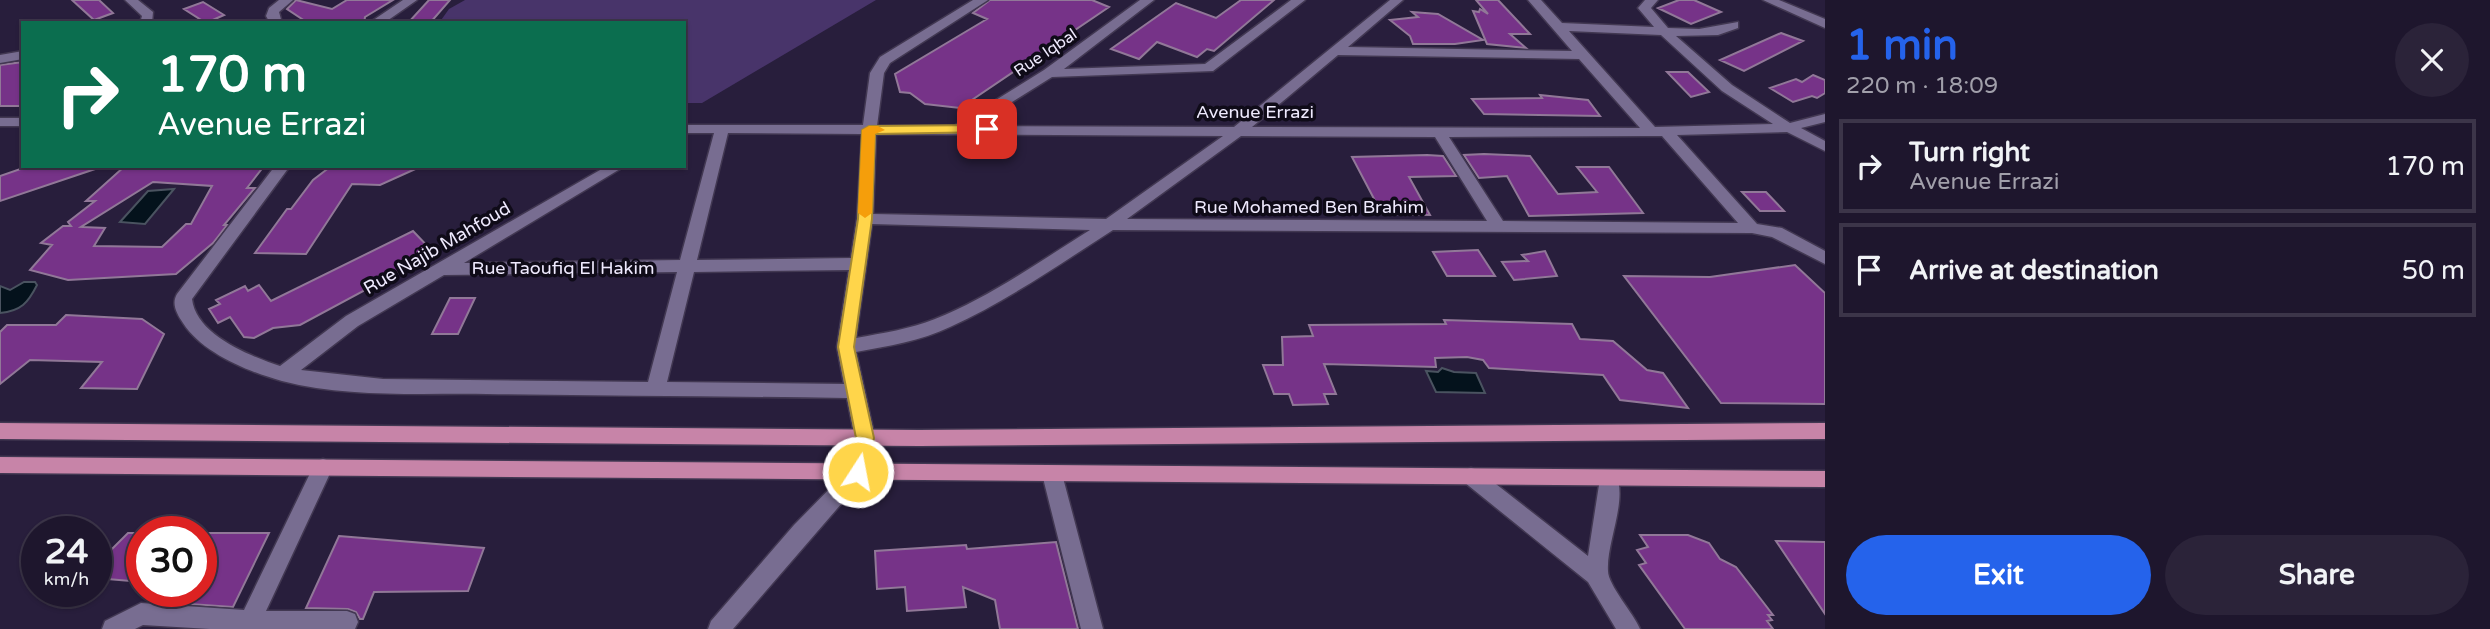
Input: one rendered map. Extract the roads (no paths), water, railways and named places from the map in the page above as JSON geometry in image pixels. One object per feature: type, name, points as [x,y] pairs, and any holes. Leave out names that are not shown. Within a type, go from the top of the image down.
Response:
[{"type":"main road","points":[[0,431],[865,438],[1825,431]]},
{"type":"main road","points":[[0,465],[1825,479]]},
{"type":"street","points":[[131,0],[149,15],[147,21]]},
{"type":"street","points":[[275,21],[273,11],[287,0]]},
{"type":"street","points":[[381,21],[411,0]]},
{"type":"street","points":[[719,629],[802,532],[858,472],[865,438],[846,347],[865,219],[869,130],[877,73],[885,60],[982,0]]},
{"type":"street","name":"Rue Iqbal","points":[[959,129],[1049,73],[1148,0]]},
{"type":"street","points":[[1049,73],[1208,68],[1299,0]]},
{"type":"street","points":[[846,347],[908,335],[943,323],[986,302],[1110,225],[1237,132],[1397,0]]},
{"type":"street","points":[[1534,0],[1582,55],[1752,228]]},
{"type":"street","points":[[1652,0],[1644,8],[1662,31],[1732,94],[1786,128],[1825,147]]},
{"type":"street","points":[[1769,0],[1825,24]]},
{"type":"street","points":[[1558,27],[1710,32],[1734,25]]},
{"type":"street","points":[[1335,51],[1582,55]]},
{"type":"street","points":[[0,59],[21,55]]},
{"type":"street","name":"Avenue Errazi","points":[[686,129],[1659,132],[1786,128],[1825,118]]},
{"type":"street","points":[[0,122],[21,122]]},
{"type":"street","points":[[656,388],[722,129]]},
{"type":"street","points":[[1439,132],[1499,228]]},
{"type":"street","points":[[282,168],[192,284],[182,303],[191,321],[219,346],[241,359],[282,374],[390,385],[856,391]]},
{"type":"street","name":"Rue Najib Mahfoud","points":[[282,374],[352,321],[615,168]]},
{"type":"street","name":"Rue Mohamed Ben Brahim","points":[[865,219],[1110,225],[1752,228],[1776,232],[1824,256]]},
{"type":"street","name":"Rue Taoufiq El Hakim","points":[[439,269],[858,264]]},
{"type":"street","points":[[250,621],[323,467]]},
{"type":"street","points":[[1052,474],[1092,629]]},
{"type":"street","points":[[1471,476],[1596,575],[1629,629]]},
{"type":"street","points":[[1596,575],[1607,509],[1608,478]]},
{"type":"street","points":[[113,629],[141,614],[250,621],[347,622]]},
{"type":"water","points":[[174,189],[145,224],[120,222],[148,191]]},
{"type":"water","points":[[24,282],[35,282],[37,285],[27,301],[19,308],[0,313],[0,286],[10,290]]},
{"type":"water","points":[[1442,368],[1454,372],[1476,373],[1485,393],[1436,392],[1426,371],[1438,372]]}]
